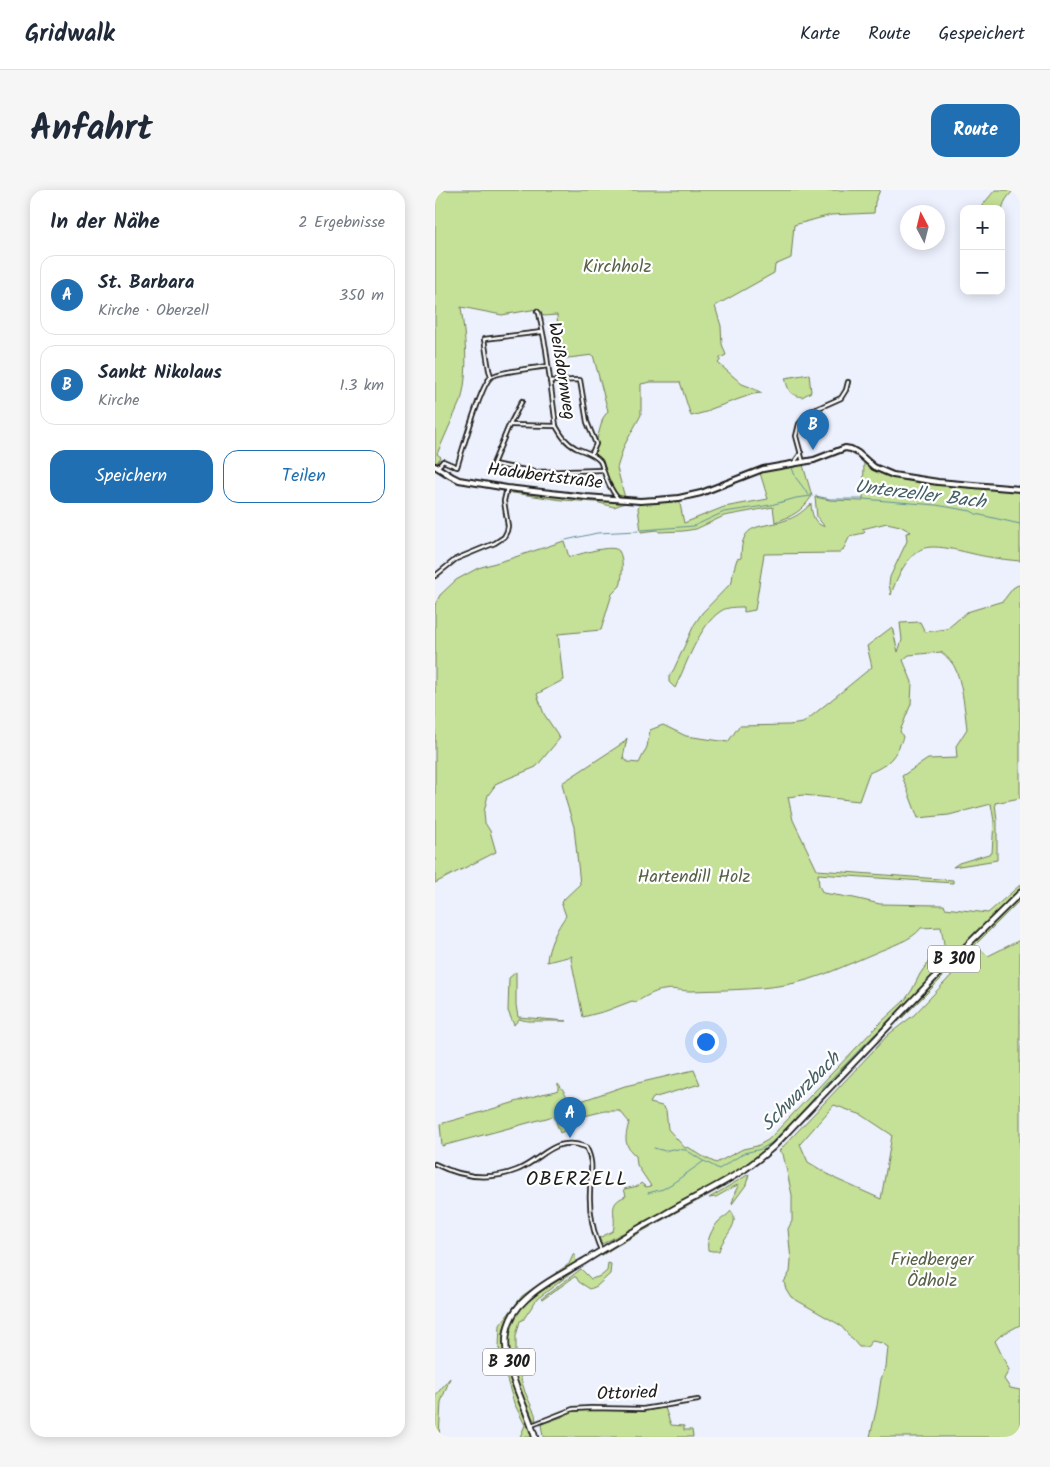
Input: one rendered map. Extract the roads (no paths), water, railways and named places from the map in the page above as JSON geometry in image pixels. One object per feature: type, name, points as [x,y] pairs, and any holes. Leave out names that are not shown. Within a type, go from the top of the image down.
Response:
[{"type":"main road","name":"B 300","points":[[535,1437],[507,1353],[506,1341],[510,1320],[516,1309],[536,1291],[664,1214],[729,1179],[775,1146],[939,974],[1020,893]]},
{"type":"street","name":"Weißdornweg","points":[[537,311],[539,313],[548,366],[556,426],[568,443],[592,454]]},
{"type":"street","points":[[491,376],[484,339],[542,332]]},
{"type":"street","points":[[436,467],[443,461],[457,467],[481,396],[491,376],[548,366]]},
{"type":"street","points":[[550,381],[580,380],[587,422],[596,444],[592,454],[601,463],[611,489],[618,499]]},
{"type":"street","points":[[803,462],[796,436],[799,424],[806,415],[814,410],[841,398],[847,390],[848,382]]},
{"type":"street","points":[[522,401],[493,464],[536,472],[603,470]]},
{"type":"street","points":[[510,425],[556,426]]},
{"type":"street","name":"Hadubertstraße","points":[[436,467],[459,480],[507,488],[550,494],[656,500],[679,498],[701,493],[763,469],[814,460],[845,448],[858,453],[874,467],[893,475],[938,482],[1020,488]]},
{"type":"street","points":[[793,464],[801,453]]},
{"type":"street","points":[[435,576],[456,559],[495,543],[503,537],[508,526],[504,501],[507,488]]},
{"type":"street","points":[[435,1164],[455,1173],[473,1176],[494,1176],[517,1170],[560,1144],[573,1143],[586,1147],[592,1165],[591,1213],[601,1251]]},
{"type":"street","name":"Ottoried","points":[[532,1425],[573,1409],[643,1409],[698,1400]]},
{"type":"waterway","points":[[792,468],[796,478],[809,495]]},
{"type":"waterway","name":"Unterzeller Bach","points":[[642,530],[694,526],[724,512],[771,505],[812,496]]},
{"type":"waterway","name":"Unterzeller Bach","points":[[816,496],[830,499],[863,499],[936,505],[971,511],[976,514],[1020,524]]},
{"type":"waterway","name":"Unterzeller Bach","points":[[566,540],[597,533],[638,531]]},
{"type":"waterway","name":"Schwarzbach","points":[[886,1023],[923,986]]},
{"type":"waterway","name":"Schwarzbach","points":[[648,1193],[663,1189],[704,1161],[719,1169],[744,1153],[761,1149],[771,1143],[798,1117],[825,1085],[884,1025]]},
{"type":"waterway","points":[[654,1148],[665,1151],[672,1149],[686,1150],[703,1161]]},
{"type":"place","name":"Sankt Nikolaus","points":[[813,450]]},
{"type":"place","name":"St. Barbara","points":[[570,1138]]},
{"type":"district","name":"OBERZELL","points":[[577,1180]]},
{"type":"park label","name":"Kirchholz","points":[[617,267]]},
{"type":"park label","name":"Hartendill Holz","points":[[694,877]]},
{"type":"park label","name":"Friedberger Ödholz","points":[[932,1270]]}]
